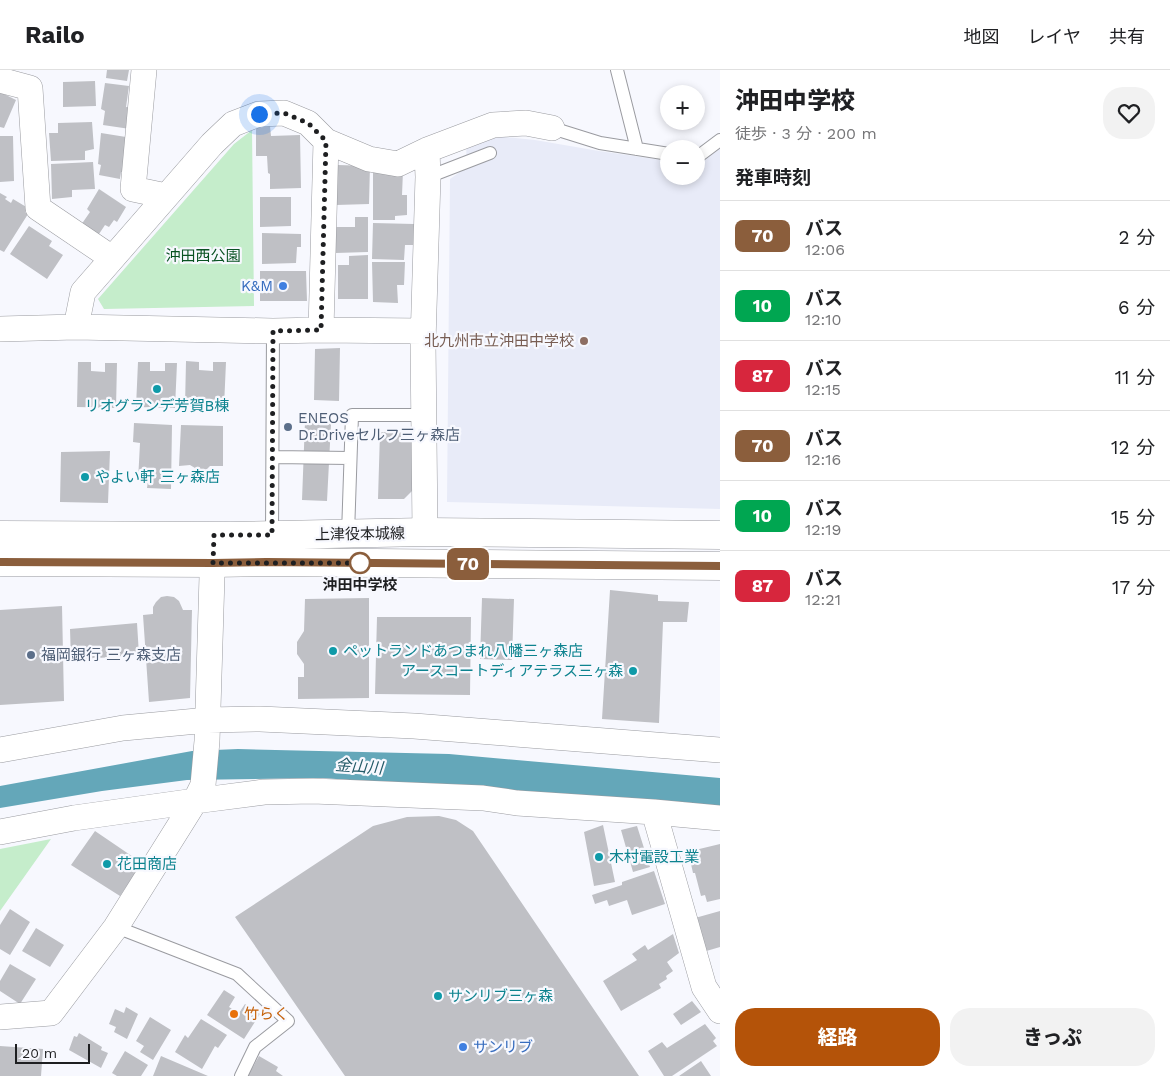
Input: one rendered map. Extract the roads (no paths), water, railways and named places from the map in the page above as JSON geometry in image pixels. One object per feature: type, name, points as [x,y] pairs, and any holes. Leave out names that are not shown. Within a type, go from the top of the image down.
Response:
[{"type":"street","points":[[144,70],[133,188],[166,196]]},
{"type":"street","points":[[0,80],[30,88],[38,208],[112,258]]},
{"type":"street","points":[[76,327],[83,292],[212,144],[233,124],[259,114],[284,113],[308,123],[326,141],[370,159],[398,164],[427,150],[493,125],[526,123],[552,128]]},
{"type":"street","points":[[321,330],[326,141]]},
{"type":"street","points":[[425,532],[423,331],[428,177],[427,150]]},
{"type":"street","points":[[0,329],[76,327],[273,331],[423,331]]},
{"type":"street","name":"上津役本城線","points":[[0,536],[272,535],[425,532],[720,535]]},
{"type":"street","points":[[0,1017],[51,1013],[116,926],[199,793],[208,731],[214,535]]},
{"type":"street","name":"上津役本城線","points":[[0,562],[276,562],[720,566]]},
{"type":"street","points":[[0,750],[123,728],[208,731],[260,719],[414,726],[720,750]]},
{"type":"street","points":[[0,832],[199,793],[313,791],[483,798],[517,803],[720,818]]},
{"type":"street","points":[[654,812],[704,987],[720,1011]]},
{"type":"lane","points":[[617,70],[637,149]]},
{"type":"lane","points":[[552,128],[600,143],[660,153]]},
{"type":"lane","points":[[705,151],[720,140]]},
{"type":"lane","points":[[428,177],[490,153]]},
{"type":"lane","points":[[272,535],[273,331]]},
{"type":"lane","points":[[348,534],[352,415],[424,415]]},
{"type":"lane","points":[[273,457],[350,458]]},
{"type":"lane","points":[[116,926],[237,974],[288,1021],[255,1047],[241,1076]]},
{"type":"water","name":"金山川","points":[[238,749],[449,754],[720,778],[720,809],[323,778],[187,780],[102,791],[0,808],[0,786],[192,751]]},
{"type":"place","name":"K&M","points":[[283,286]]},
{"type":"place","name":"北九州市立沖田中学校","points":[[584,341]]},
{"type":"place","name":"リオグランデ芳賀B棟","points":[[157,389]]},
{"type":"place","name":"ENEOS Dr.Driveセルフ三ヶ森店","points":[[288,427]]},
{"type":"place","name":"やよい軒 三ヶ森店","points":[[85,477]]},
{"type":"place","name":"沖田中学校","points":[[360,563]]},
{"type":"place","name":"ペットランドあつまれ八幡三ヶ森店","points":[[333,651]]},
{"type":"place","name":"福岡銀行 三ヶ森支店","points":[[31,655]]},
{"type":"place","name":"アースコートディアテラス三ヶ森","points":[[633,671]]},
{"type":"place","name":"木村電設工業","points":[[599,857]]},
{"type":"place","name":"花田商店","points":[[107,864]]},
{"type":"place","name":"サンリブ三ヶ森","points":[[438,996]]},
{"type":"place","name":"竹らく","points":[[234,1014]]},
{"type":"place","name":"サンリブ","points":[[463,1047]]},
{"type":"park label","name":"沖田西公園","points":[[203,256]]}]
